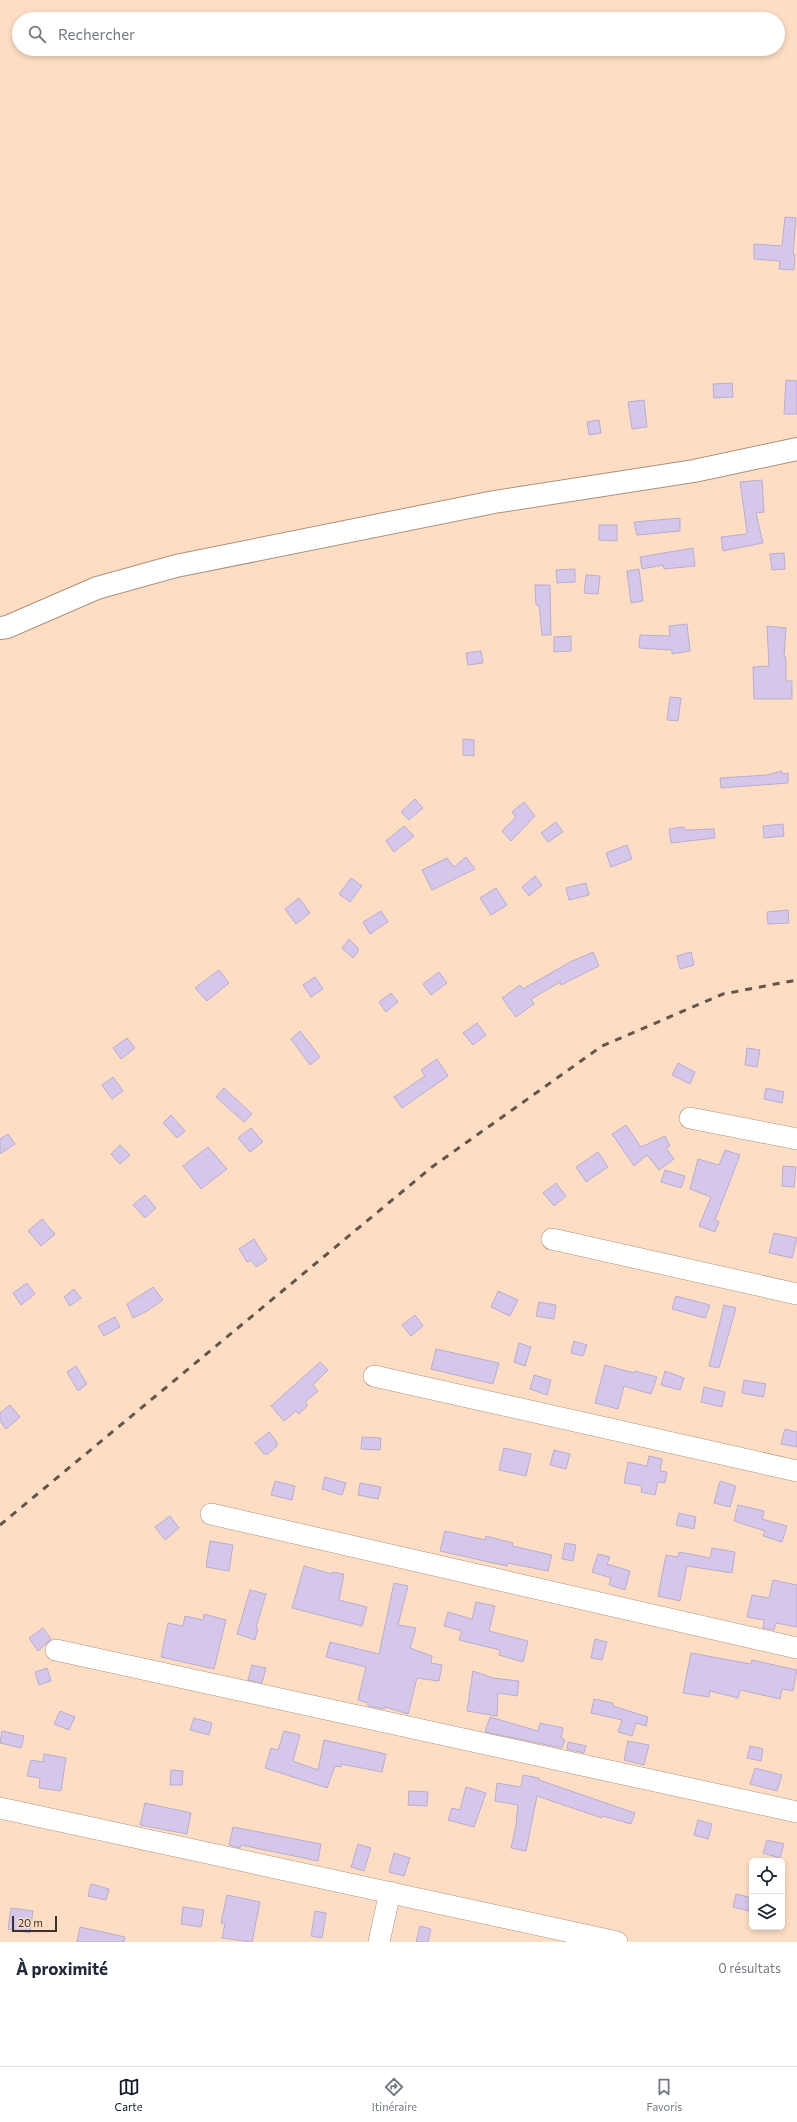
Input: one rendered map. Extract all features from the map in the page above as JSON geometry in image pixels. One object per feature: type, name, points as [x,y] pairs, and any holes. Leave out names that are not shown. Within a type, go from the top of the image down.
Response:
[{"type":"highway","points":[[0,628],[7,627],[97,588],[180,565],[494,502],[694,471],[797,448]]},
{"type":"street","points":[[690,1118],[797,1139]]},
{"type":"street","points":[[552,1239],[797,1294]]},
{"type":"street","points":[[374,1376],[797,1471]]},
{"type":"street","points":[[211,1514],[797,1648]]},
{"type":"street","points":[[56,1650],[797,1812]]},
{"type":"street","points":[[0,1808],[617,1942]]},
{"type":"street","points":[[379,1942],[390,1892]]},
{"type":"building","points":[[785,217],[796,218],[793,255],[795,255],[794,270],[779,269],[780,261],[754,259],[754,244],[782,246]]},
{"type":"building","points":[[786,380],[797,381],[797,414],[784,414]]},
{"type":"building","points":[[732,383],[733,397],[714,398],[713,384]]},
{"type":"building","points":[[644,400],[647,427],[632,429],[628,402]]},
{"type":"building","points":[[599,420],[601,433],[589,435],[587,422]]},
{"type":"building","points":[[762,480],[764,512],[756,513],[763,543],[723,551],[721,537],[746,534],[747,532],[740,482]]},
{"type":"building","points":[[680,518],[680,531],[637,535],[634,522]]},
{"type":"building","points":[[599,525],[617,525],[617,541],[599,540]]},
{"type":"building","points":[[693,548],[695,566],[664,569],[663,565],[642,569],[640,557]]},
{"type":"building","points":[[784,553],[785,569],[772,570],[770,554]]},
{"type":"building","points":[[575,569],[575,582],[557,583],[556,570]]},
{"type":"building","points":[[639,569],[643,601],[631,603],[627,571]]},
{"type":"building","points":[[586,575],[600,576],[598,594],[584,593]]},
{"type":"building","points":[[535,585],[550,585],[551,635],[542,635],[539,605],[536,605]]},
{"type":"building","points":[[687,624],[690,651],[672,654],[672,650],[639,648],[640,635],[670,636],[669,626]]},
{"type":"building","points":[[767,626],[786,628],[784,657],[786,657],[786,681],[792,681],[792,699],[754,699],[753,667],[769,666]]},
{"type":"building","points":[[571,636],[571,651],[554,652],[554,637]]},
{"type":"building","points":[[481,651],[483,663],[468,665],[466,653]]},
{"type":"building","points":[[670,697],[681,698],[678,721],[667,720]]},
{"type":"building","points":[[463,739],[474,740],[474,756],[463,755]]},
{"type":"building","points":[[782,771],[782,774],[788,773],[788,783],[721,788],[720,778],[767,775]]},
{"type":"building","points":[[415,799],[423,808],[409,820],[401,812]]},
{"type":"building","points":[[524,802],[535,816],[511,841],[502,831],[516,817],[512,812]]},
{"type":"building","points":[[556,822],[563,832],[548,842],[541,833]]},
{"type":"building","points":[[783,824],[784,836],[764,838],[763,826]]},
{"type":"building","points":[[404,826],[414,836],[394,852],[386,841]]},
{"type":"building","points":[[684,827],[685,830],[714,829],[715,838],[671,843],[669,829]]},
{"type":"building","points":[[627,845],[632,859],[611,867],[606,853]]},
{"type":"building","points":[[466,857],[475,869],[432,890],[422,870],[447,858],[454,867]]},
{"type":"building","points":[[535,876],[542,885],[529,896],[522,887]]},
{"type":"building","points":[[351,878],[362,886],[350,902],[339,894]]},
{"type":"building","points":[[586,883],[589,895],[569,900],[566,888]]},
{"type":"building","points":[[496,888],[507,905],[491,915],[480,898]]},
{"type":"building","points":[[299,898],[310,913],[296,924],[285,909]]},
{"type":"building","points":[[788,910],[789,923],[768,924],[767,912]]},
{"type":"building","points":[[381,911],[388,922],[370,934],[363,922]]},
{"type":"building","points":[[349,939],[358,948],[358,952],[353,958],[342,948]]},
{"type":"building","points":[[593,952],[599,966],[561,985],[560,982],[531,999],[534,1004],[516,1017],[502,998],[520,985],[523,989],[570,962]]},
{"type":"building","points":[[691,952],[694,965],[680,969],[677,956]]},
{"type":"building","points":[[219,970],[229,983],[207,1001],[195,988]]},
{"type":"building","points":[[439,972],[447,983],[431,995],[423,984]]},
{"type":"building","points":[[315,977],[323,989],[311,997],[303,985]]},
{"type":"building","points":[[391,993],[398,1002],[386,1012],[379,1002]]},
{"type":"building","points":[[477,1023],[486,1035],[473,1045],[463,1033]]},
{"type":"building","points":[[300,1031],[320,1057],[310,1065],[291,1039]]},
{"type":"building","points":[[127,1038],[135,1048],[121,1059],[113,1048]]},
{"type":"building","points":[[747,1048],[760,1050],[757,1067],[745,1065]]},
{"type":"building","points":[[437,1059],[448,1076],[402,1108],[394,1097],[425,1076],[421,1070]]},
{"type":"building","points":[[678,1063],[695,1072],[690,1084],[672,1075]]},
{"type":"building","points":[[113,1077],[123,1091],[112,1099],[102,1085]]},
{"type":"building","points":[[224,1088],[252,1114],[244,1122],[216,1097]]},
{"type":"building","points":[[766,1088],[784,1092],[782,1103],[764,1099]]},
{"type":"building","points":[[171,1115],[185,1131],[177,1138],[163,1123]]},
{"type":"building","points":[[626,1125],[641,1147],[665,1136],[670,1146],[666,1148],[674,1159],[659,1170],[647,1155],[634,1166],[612,1134]]},
{"type":"building","points":[[251,1128],[263,1142],[250,1152],[238,1138]]},
{"type":"building","points":[[8,1134],[15,1144],[0,1154],[0,1139]]},
{"type":"building","points":[[120,1145],[130,1155],[120,1164],[111,1154]]},
{"type":"building","points":[[208,1147],[227,1169],[201,1189],[183,1166]]},
{"type":"building","points":[[725,1150],[740,1155],[715,1220],[719,1222],[715,1232],[699,1226],[711,1197],[690,1189],[698,1159],[719,1165]]},
{"type":"building","points":[[598,1152],[608,1167],[586,1182],[576,1167]]},
{"type":"building","points":[[783,1166],[796,1167],[794,1187],[782,1186]]},
{"type":"building","points":[[665,1170],[685,1176],[681,1188],[661,1182]]},
{"type":"building","points":[[556,1183],[566,1196],[554,1206],[543,1193]]},
{"type":"building","points":[[145,1195],[156,1208],[145,1218],[133,1205]]},
{"type":"building","points":[[42,1219],[55,1234],[41,1246],[28,1231]]},
{"type":"building","points":[[774,1233],[797,1238],[792,1258],[769,1253]]},
{"type":"building","points":[[254,1239],[267,1260],[256,1267],[251,1260],[247,1262],[239,1249]]},
{"type":"building","points":[[27,1283],[35,1294],[21,1305],[13,1293]]},
{"type":"building","points":[[153,1287],[163,1300],[147,1311],[133,1318],[127,1304]]},
{"type":"building","points":[[74,1289],[81,1298],[70,1306],[64,1297]]},
{"type":"building","points":[[498,1291],[518,1300],[510,1316],[491,1307]]},
{"type":"building","points":[[676,1296],[710,1305],[705,1318],[672,1309]]},
{"type":"building","points":[[539,1302],[556,1305],[554,1319],[536,1316]]},
{"type":"building","points":[[724,1305],[736,1308],[719,1368],[709,1366]]},
{"type":"building","points":[[415,1315],[423,1326],[411,1336],[402,1325]]},
{"type":"building","points":[[115,1317],[120,1327],[104,1336],[98,1326]]},
{"type":"building","points":[[574,1341],[587,1345],[583,1356],[571,1353]]},
{"type":"building","points":[[519,1343],[531,1347],[525,1366],[514,1362]]},
{"type":"building","points":[[436,1349],[499,1363],[493,1384],[431,1369]]},
{"type":"building","points":[[320,1362],[328,1370],[313,1385],[318,1391],[305,1402],[308,1405],[299,1414],[296,1411],[284,1421],[271,1406]]},
{"type":"building","points":[[605,1365],[634,1373],[635,1371],[657,1377],[651,1394],[624,1386],[618,1409],[595,1403]]},
{"type":"building","points":[[76,1366],[87,1384],[78,1391],[67,1372]]},
{"type":"building","points":[[665,1371],[684,1378],[680,1390],[661,1385]]},
{"type":"building","points":[[534,1375],[551,1380],[547,1395],[530,1389]]},
{"type":"building","points":[[744,1380],[766,1384],[763,1397],[742,1393]]},
{"type":"building","points":[[704,1387],[725,1392],[722,1407],[701,1402]]},
{"type":"building","points":[[10,1405],[20,1417],[6,1429],[0,1421],[0,1413]]},
{"type":"building","points":[[785,1429],[797,1432],[797,1447],[781,1444]]},
{"type":"building","points":[[269,1432],[277,1442],[277,1446],[268,1454],[264,1454],[255,1443]]},
{"type":"building","points":[[362,1437],[381,1438],[380,1450],[361,1449]]},
{"type":"building","points":[[504,1448],[531,1454],[526,1476],[499,1470]]},
{"type":"building","points":[[554,1450],[570,1454],[566,1469],[550,1465]]},
{"type":"building","points":[[649,1456],[662,1459],[660,1471],[667,1472],[665,1483],[658,1482],[655,1495],[641,1492],[642,1486],[624,1483],[628,1462],[647,1466]]},
{"type":"building","points":[[325,1477],[346,1483],[342,1495],[322,1489]]},
{"type":"building","points":[[275,1481],[295,1486],[292,1500],[271,1495]]},
{"type":"building","points":[[720,1481],[736,1486],[730,1507],[714,1503]]},
{"type":"building","points":[[360,1483],[381,1487],[378,1499],[358,1495]]},
{"type":"building","points":[[738,1505],[764,1511],[762,1519],[787,1526],[782,1542],[763,1536],[765,1531],[734,1521]]},
{"type":"building","points":[[679,1513],[696,1517],[694,1529],[676,1525]]},
{"type":"building","points":[[170,1516],[179,1528],[165,1540],[155,1527]]},
{"type":"building","points":[[445,1531],[485,1540],[486,1536],[513,1543],[512,1546],[552,1555],[548,1571],[508,1563],[507,1566],[440,1551]]},
{"type":"building","points":[[210,1541],[233,1545],[229,1571],[206,1567]]},
{"type":"building","points":[[565,1543],[576,1545],[573,1561],[562,1559]]},
{"type":"building","points":[[712,1548],[735,1552],[732,1573],[687,1566],[680,1601],[658,1596],[666,1555],[678,1557],[679,1552],[710,1558]]},
{"type":"building","points":[[598,1554],[610,1557],[607,1564],[630,1571],[625,1590],[609,1585],[611,1578],[592,1572]]},
{"type":"building","points":[[304,1566],[332,1574],[332,1572],[344,1574],[339,1600],[367,1607],[362,1626],[292,1608]]},
{"type":"building","points":[[773,1580],[797,1585],[797,1627],[776,1623],[774,1630],[763,1628],[764,1620],[747,1617],[752,1595],[769,1598]]},
{"type":"building","points":[[394,1583],[408,1586],[398,1625],[416,1628],[410,1648],[432,1656],[431,1663],[442,1665],[439,1681],[417,1678],[408,1714],[385,1707],[384,1709],[368,1706],[368,1703],[358,1700],[366,1667],[326,1657],[330,1642],[379,1654]]},
{"type":"building","points":[[250,1590],[266,1594],[256,1627],[258,1628],[255,1640],[237,1634]]},
{"type":"building","points":[[476,1602],[495,1606],[489,1631],[528,1641],[523,1662],[499,1655],[500,1650],[459,1640],[462,1631],[444,1626],[448,1612],[472,1619]]},
{"type":"building","points":[[204,1614],[226,1620],[214,1669],[161,1657],[168,1623],[183,1626],[185,1616],[203,1620]]},
{"type":"building","points":[[43,1628],[51,1639],[38,1651],[29,1638]]},
{"type":"building","points":[[595,1639],[607,1642],[602,1660],[591,1658]]},
{"type":"building","points":[[691,1653],[751,1664],[752,1660],[797,1670],[793,1691],[782,1689],[780,1699],[740,1690],[738,1698],[710,1691],[709,1697],[683,1693]]},
{"type":"building","points":[[252,1665],[266,1668],[262,1683],[248,1680]]},
{"type":"building","points":[[47,1668],[51,1681],[39,1685],[35,1672]]},
{"type":"building","points":[[473,1671],[493,1678],[519,1681],[517,1696],[498,1693],[497,1716],[467,1711]]},
{"type":"building","points":[[594,1699],[613,1703],[613,1706],[648,1717],[646,1726],[636,1723],[632,1736],[618,1732],[622,1720],[591,1713]]},
{"type":"building","points":[[60,1711],[75,1717],[69,1730],[54,1724]]},
{"type":"building","points":[[490,1717],[538,1731],[540,1723],[563,1728],[561,1738],[565,1740],[562,1748],[485,1732]]},
{"type":"building","points":[[194,1718],[212,1723],[209,1735],[190,1730]]},
{"type":"building","points":[[2,1731],[24,1736],[21,1748],[0,1743]]},
{"type":"building","points":[[284,1731],[300,1735],[293,1761],[318,1770],[324,1740],[386,1754],[382,1772],[341,1764],[341,1767],[335,1766],[327,1788],[265,1768],[271,1748],[278,1750]]},
{"type":"building","points":[[628,1741],[649,1745],[644,1765],[624,1760]]},
{"type":"building","points":[[568,1742],[586,1746],[584,1753],[567,1749]]},
{"type":"building","points":[[750,1746],[763,1749],[761,1761],[747,1758]]},
{"type":"building","points":[[44,1754],[66,1758],[61,1791],[39,1788],[40,1778],[27,1776],[31,1760],[43,1762]]},
{"type":"building","points":[[755,1768],[782,1775],[777,1791],[750,1784]]},
{"type":"building","points":[[171,1770],[183,1771],[182,1785],[170,1785]]},
{"type":"building","points":[[523,1775],[539,1778],[539,1780],[635,1813],[631,1824],[603,1816],[602,1818],[537,1796],[526,1851],[511,1848],[517,1821],[518,1805],[495,1801],[497,1783],[521,1787]]},
{"type":"building","points":[[466,1787],[486,1793],[474,1827],[448,1820],[452,1808],[460,1810]]},
{"type":"building","points":[[409,1791],[428,1792],[427,1806],[408,1805]]},
{"type":"building","points":[[145,1803],[191,1813],[187,1834],[140,1825]]},
{"type":"building","points":[[698,1820],[712,1824],[708,1839],[694,1835]]},
{"type":"building","points":[[233,1827],[321,1844],[318,1861],[241,1845],[240,1848],[229,1845]]},
{"type":"building","points":[[767,1840],[784,1844],[780,1858],[763,1853]]},
{"type":"building","points":[[358,1844],[371,1848],[364,1871],[351,1867]]},
{"type":"building","points":[[394,1853],[410,1858],[404,1876],[389,1872]]},
{"type":"building","points":[[91,1884],[109,1889],[106,1900],[88,1896]]},
{"type":"building","points":[[736,1894],[749,1897],[749,1911],[733,1907]]},
{"type":"building","points":[[227,1895],[260,1902],[252,1942],[222,1938],[225,1924],[221,1923]]},
{"type":"building","points":[[183,1907],[204,1910],[201,1927],[181,1924]]},
{"type":"building","points":[[11,1908],[33,1911],[30,1933],[8,1929]]},
{"type":"building","points":[[315,1911],[326,1913],[322,1938],[311,1936]]},
{"type":"building","points":[[420,1926],[431,1929],[428,1942],[416,1942]]},
{"type":"building","points":[[80,1927],[125,1937],[124,1942],[77,1942]]},
{"type":"railway","points":[[0,1525],[432,1167],[602,1046],[723,994],[797,980]]}]
